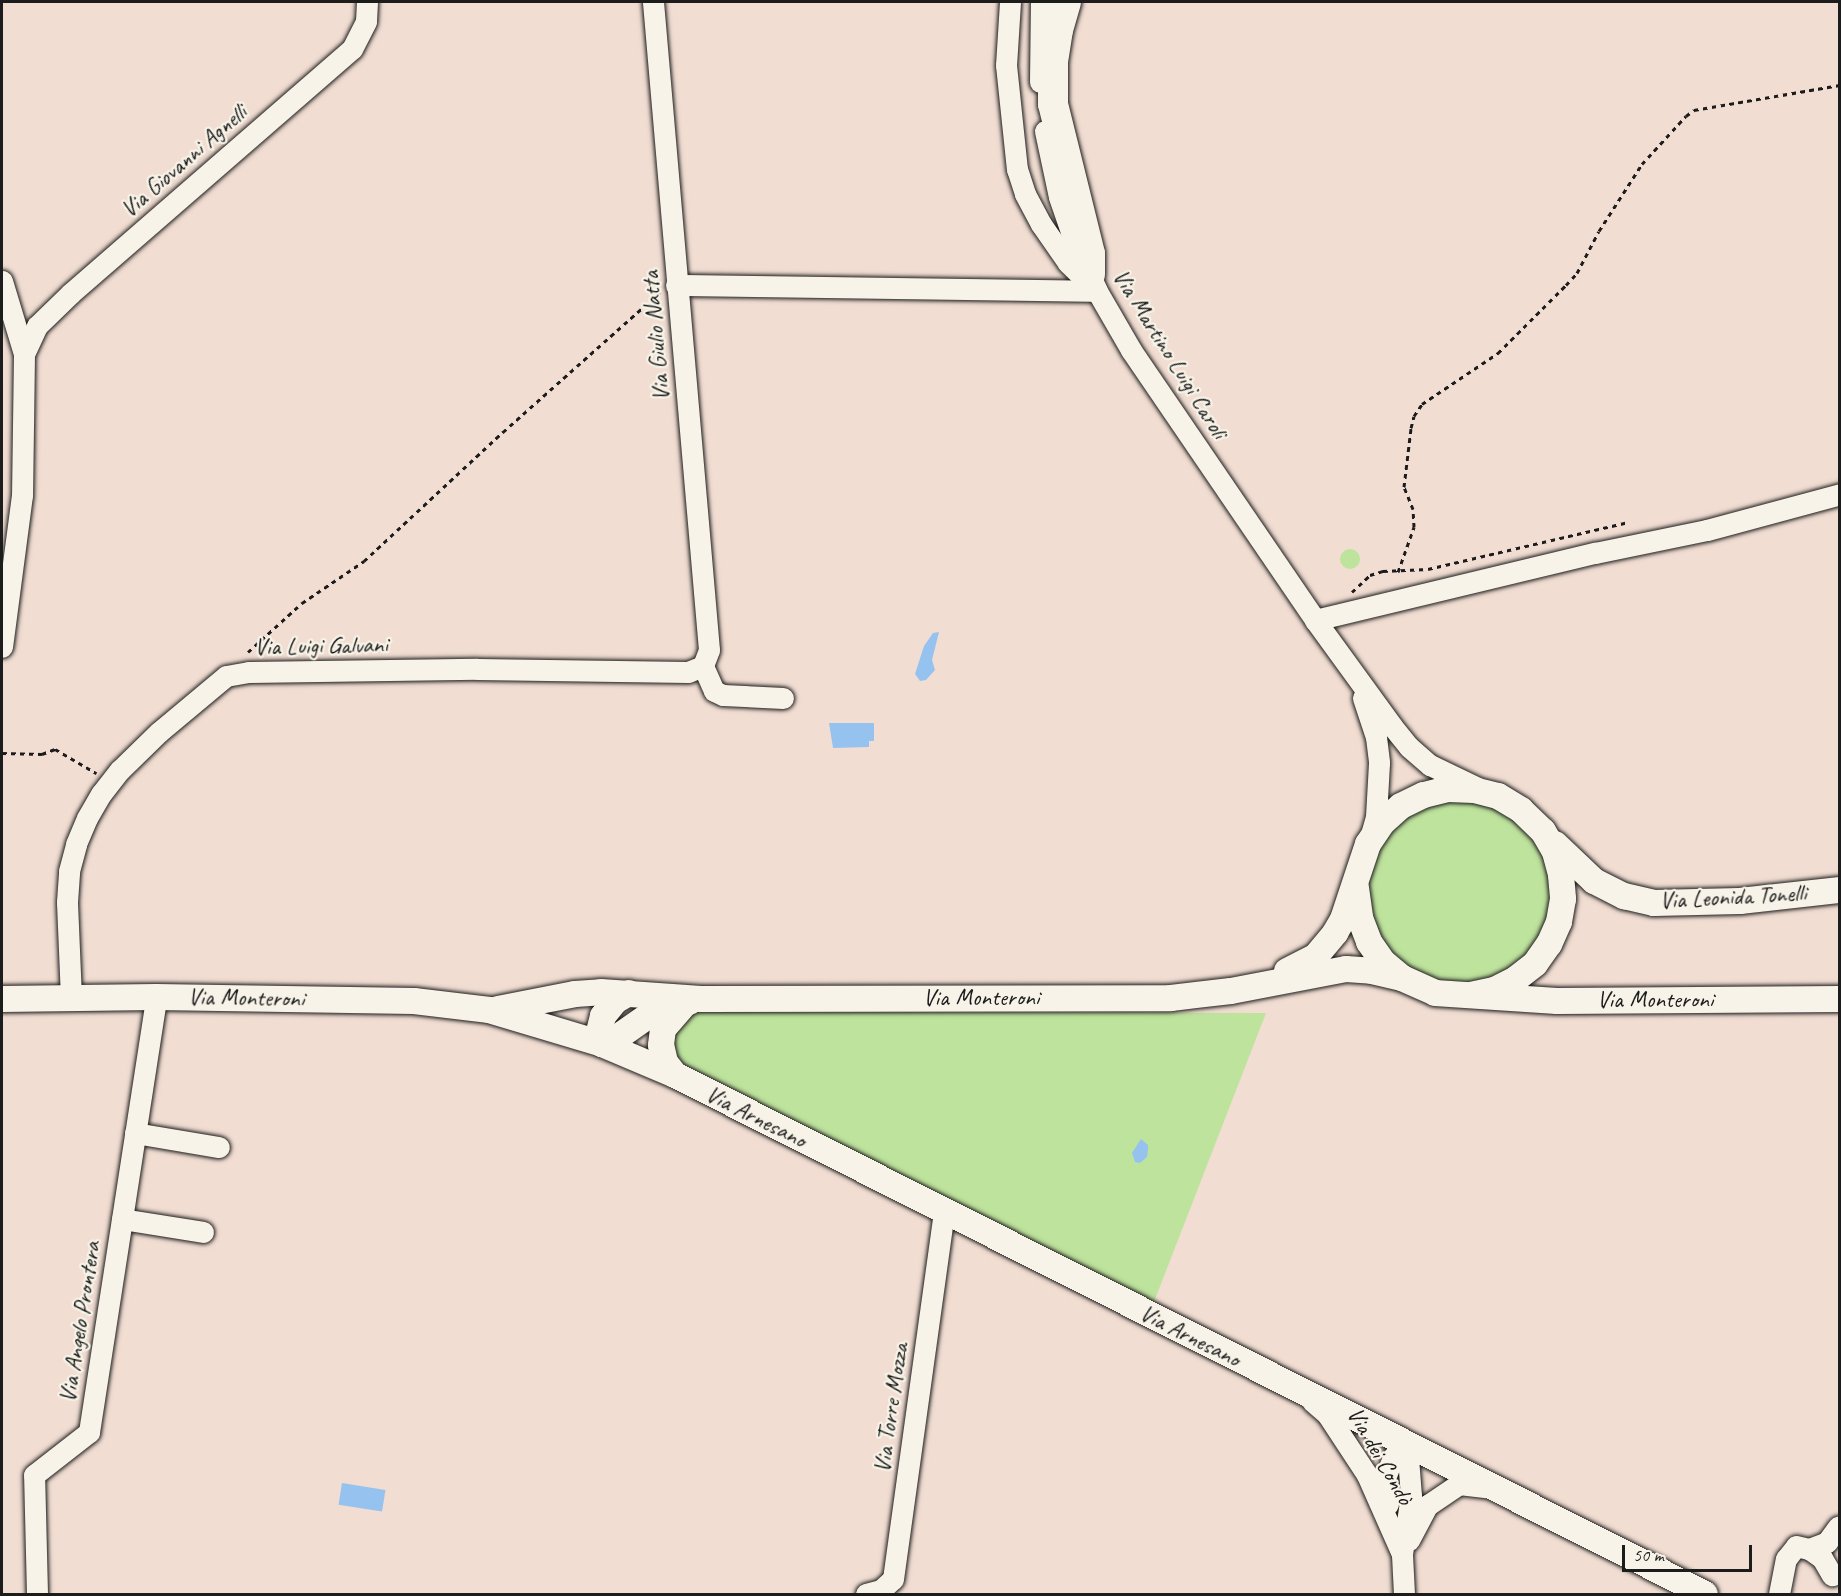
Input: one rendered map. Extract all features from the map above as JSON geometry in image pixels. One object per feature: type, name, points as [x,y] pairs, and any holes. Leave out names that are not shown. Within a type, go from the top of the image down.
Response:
[{"type":"highway","points":[[1066,2],[1058,30],[1053,63],[1053,105],[1090,255],[1093,282]]},
{"type":"main road","name":"Via Monteroni","points":[[1260,986],[1316,956],[1328,943],[1343,919],[1368,844],[1382,823],[1401,807],[1424,795],[1448,789],[1474,790],[1498,796],[1521,810],[1543,831],[1555,852],[1562,875],[1563,899],[1559,922],[1549,945],[1534,964],[1516,979],[1494,990],[1471,995]]},
{"type":"main road","name":"Via Leonida Tonelli","points":[[1543,831],[1569,860],[1594,881],[1624,896],[1654,903],[1740,901],[1839,890]]},
{"type":"main road","name":"Via Monteroni","points":[[1356,882],[1356,903],[1369,942],[1383,962],[1402,978]]},
{"type":"main road","name":"Via Monteroni","points":[[489,1010],[520,1007],[575,994],[629,993],[694,1001],[1171,998],[1260,986],[1346,969],[1372,970],[1402,978],[1435,993],[1557,1001],[1839,999]]},
{"type":"main road","points":[[602,1044],[599,1032],[603,1016],[615,1001],[629,993]]},
{"type":"main road","name":"Via Monteroni","points":[[2,999],[156,997],[403,1001],[489,1010],[602,1044],[675,1075]]},
{"type":"main road","name":"Via Monteroni","points":[[602,1044],[618,1037],[647,1017],[694,1001]]},
{"type":"main road","points":[[675,1075],[665,1062],[661,1046],[663,1029],[670,1017],[694,1001]]},
{"type":"main road","name":"Via Arnesano","points":[[675,1075],[944,1213],[1705,1594]]},
{"type":"street","name":"Via Giovanni Agnelli","points":[[24,354],[38,326],[71,293],[352,49],[366,21],[367,2]]},
{"type":"street","name":"Via Giulio Natta","points":[[653,2],[709,650],[704,666]]},
{"type":"street","points":[[1010,2],[1006,65],[1012,135],[1022,186],[1041,224],[1068,263],[1093,282]]},
{"type":"street","name":"Via Martino Luigi Caroli","points":[[1041,2],[1040,73],[1045,130],[1059,197],[1093,282],[1131,350],[1315,620],[1409,747],[1430,765],[1498,796]]},
{"type":"street","points":[[2,281],[24,354],[22,495],[2,647]]},
{"type":"street","points":[[676,285],[1093,282]]},
{"type":"street","points":[[1315,620],[1583,556],[1707,530],[1839,494]]},
{"type":"street","name":"Via Martino Luigi Caroli","points":[[1346,663],[1369,714],[1378,754],[1377,808],[1368,844]]},
{"type":"street","points":[[704,666],[714,691],[723,695],[783,698]]},
{"type":"street","name":"Via Luigi Galvani","points":[[71,998],[69,871],[76,844],[87,818],[110,782],[159,732],[226,676],[249,672],[455,670],[688,672],[704,666]]},
{"type":"street","name":"Via Angelo Prontera","points":[[37,1594],[34,1475],[89,1432],[156,997]]},
{"type":"street","points":[[135,1133],[219,1147]]},
{"type":"street","name":"Via Torre Mozza","points":[[866,1594],[881,1590],[893,1579],[944,1213]]},
{"type":"street","name":"Via Angelo Prontera","points":[[122,1219],[203,1232]]},
{"type":"street","name":"Via dei Condò","points":[[1303,1392],[1327,1414],[1354,1452],[1379,1496],[1402,1554]]},
{"type":"street","name":"Via dei Condò","points":[[1404,1594],[1402,1554],[1411,1496],[1407,1445]]},
{"type":"street","name":"Via dei Condò","points":[[1402,1554],[1428,1504],[1459,1484],[1492,1488]]},
{"type":"street","points":[[1809,1549],[1827,1542],[1839,1527]]},
{"type":"street","points":[[1779,1594],[1786,1559],[1796,1546],[1809,1549],[1822,1558],[1832,1575]]},
{"type":"path","points":[[1398,572],[1414,527],[1413,509],[1404,487],[1411,428],[1414,416],[1422,404],[1498,353],[1566,285],[1577,273],[1599,231],[1642,164],[1686,116],[1694,110],[1839,86]]},
{"type":"path","points":[[226,676],[249,651],[302,603],[364,561],[656,294],[676,285]]},
{"type":"path","points":[[1340,614],[1357,584],[1370,575],[1383,571],[1428,569],[1628,522]]},
{"type":"path","points":[[2,753],[42,754],[55,749],[110,782]]},
{"type":"green space","points":[[1350,549],[1357,552],[1360,559],[1357,566],[1350,569],[1343,566],[1340,559],[1343,552]]},
{"type":"green space","points":[[1459,800],[1494,807],[1524,827],[1544,857],[1551,892],[1544,927],[1524,957],[1494,977],[1459,984],[1424,977],[1394,957],[1374,927],[1367,892],[1374,857],[1394,827],[1424,807]]},
{"type":"green space","points":[[693,1013],[1266,1013],[1152,1307],[701,1080],[671,1058],[671,1029]]},
{"type":"water","points":[[939,632],[932,660],[935,670],[926,680],[920,681],[915,674],[924,646],[933,633]]},
{"type":"water","points":[[829,723],[874,723],[874,741],[869,741],[869,747],[833,748]]},
{"type":"water","points":[[1141,1139],[1148,1145],[1148,1149],[1147,1157],[1140,1163],[1135,1162],[1132,1153]]},
{"type":"water","points":[[342,1483],[385,1490],[382,1512],[339,1505]]}]
